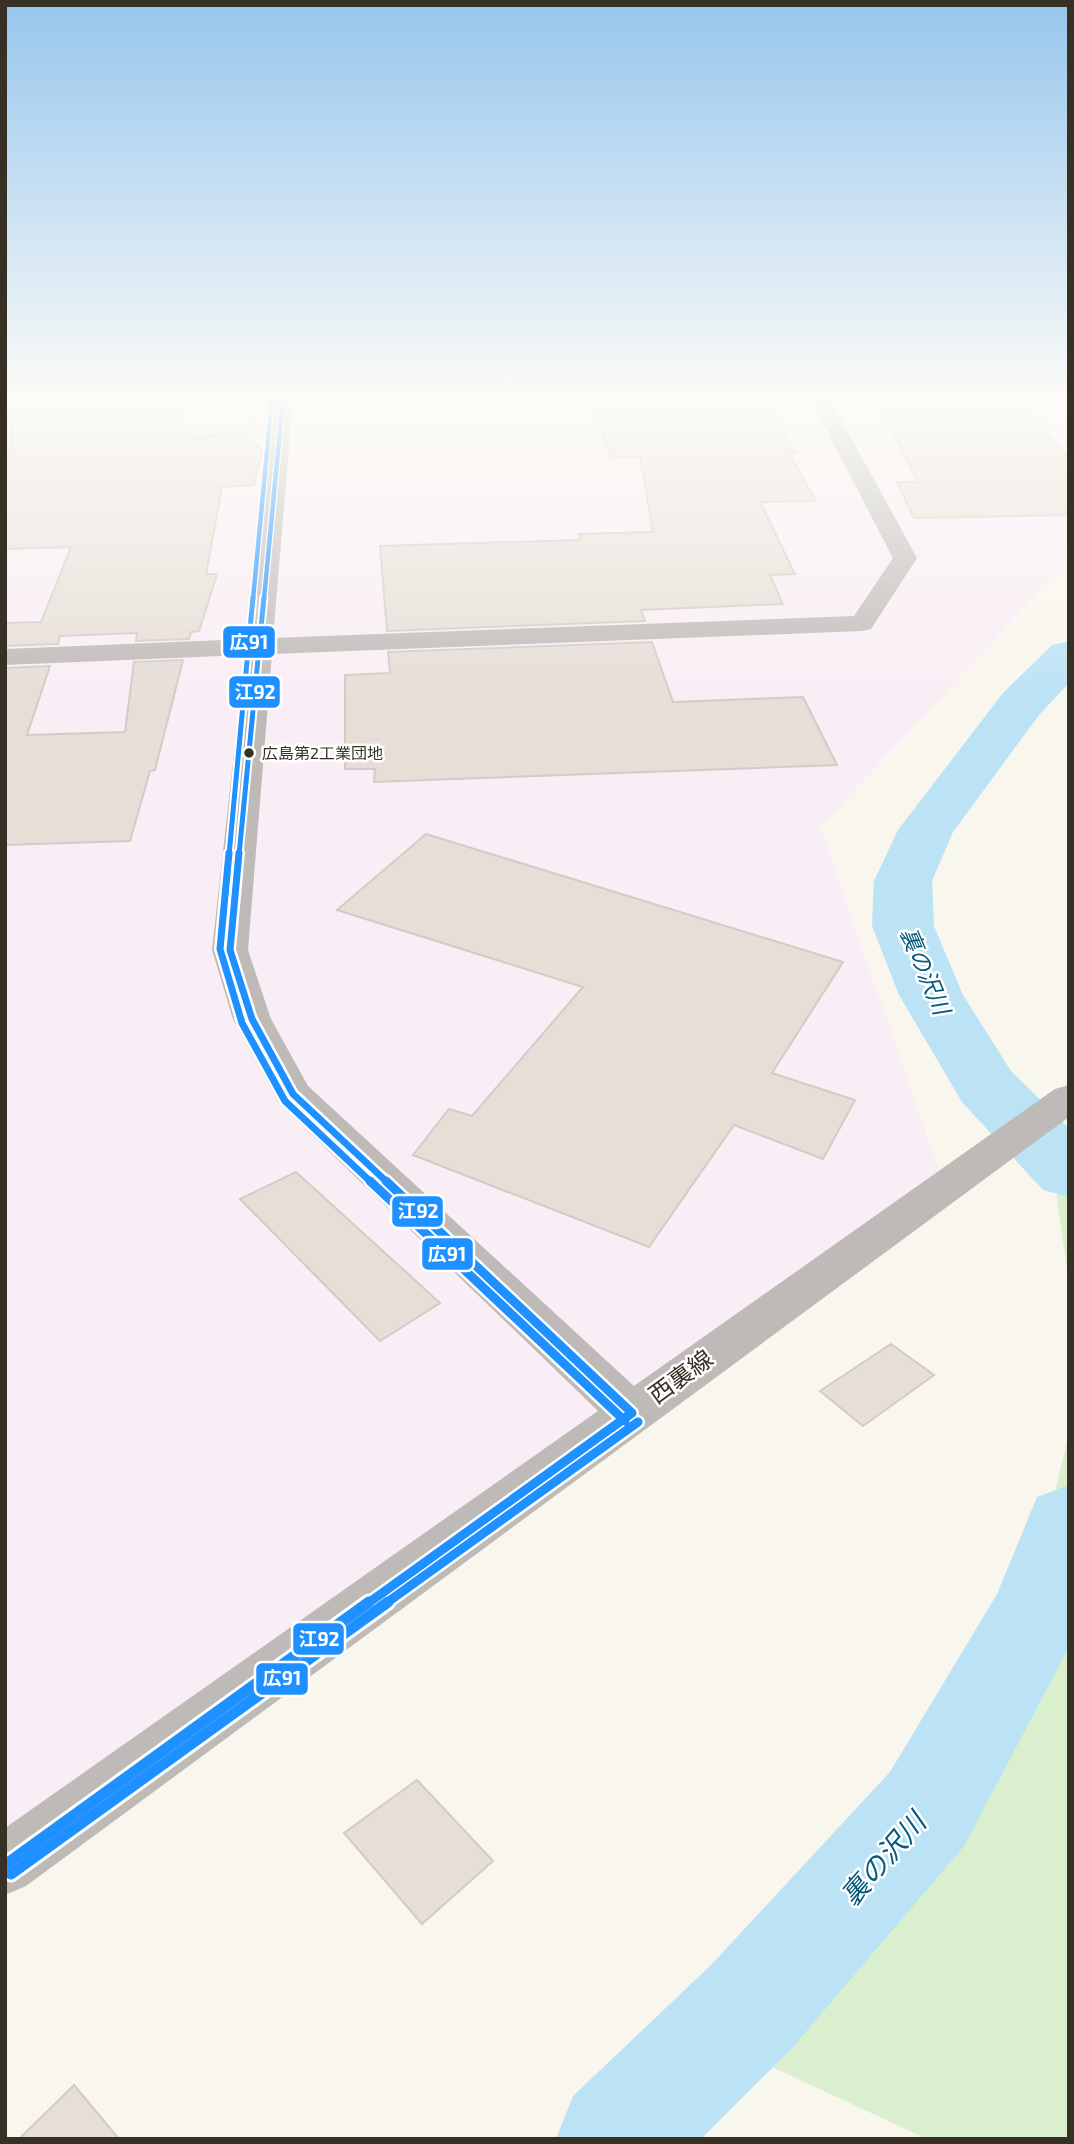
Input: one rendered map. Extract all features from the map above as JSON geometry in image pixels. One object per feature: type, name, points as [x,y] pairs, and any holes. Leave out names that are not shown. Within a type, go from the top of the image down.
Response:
[{"type":"street","points":[[273,499],[230,950],[252,1019],[293,1094],[632,1413]]},
{"type":"street","points":[[5,657],[862,623],[905,558],[873,499]]},
{"type":"street","name":"西裏線","points":[[5,1865],[1066,1100]]},
{"type":"shaded area","points":[[5,499],[1069,499],[1069,560],[820,827],[945,1187],[5,1861]]},
{"type":"green space","points":[[1069,1148],[1069,1284],[1052,1161]]},
{"type":"green space","points":[[1069,1433],[1069,2139],[927,2139],[742,2053],[1027,1611]]},
{"type":"building","points":[[5,499],[220,499],[206,574],[217,574],[199,631],[191,632],[189,639],[136,641],[137,633],[60,636],[58,644],[5,646],[5,623],[41,622],[71,547],[5,549]]},
{"type":"building","points":[[647,499],[816,501],[760,502],[795,574],[770,575],[783,604],[641,610],[645,621],[387,631],[380,546],[580,540],[579,534],[653,532]]},
{"type":"building","points":[[905,499],[1069,499],[1069,515],[914,518]]},
{"type":"building","points":[[652,642],[673,702],[803,697],[837,765],[374,782],[375,769],[345,769],[345,675],[390,673],[388,652]]},
{"type":"building","points":[[183,660],[155,770],[150,771],[130,841],[5,845],[5,668],[50,666],[27,735],[125,732],[134,662]]},
{"type":"building","points":[[426,834],[843,962],[772,1073],[855,1100],[823,1159],[734,1125],[649,1247],[413,1155],[449,1109],[472,1116],[583,987],[337,910]]},
{"type":"building","points":[[296,1172],[440,1303],[380,1341],[240,1199]]},
{"type":"building","points":[[891,1344],[934,1375],[863,1426],[820,1391]]},
{"type":"building","points":[[417,1780],[493,1861],[422,1924],[344,1833]]},
{"type":"building","points":[[74,2085],[119,2139],[19,2139]]},
{"type":"waterway","name":"裏の沢川","points":[[1069,655],[1021,704],[926,830],[903,881],[903,926],[931,995],[986,1086],[1069,1172]]},
{"type":"waterway","name":"裏の沢川","points":[[616,2139],[752,2006],[927,1809],[1037,1613],[1069,1524]]},
{"type":"transit line","name":"広91","points":[[263,499],[220,949],[242,1023],[285,1101],[625,1421]]},
{"type":"transit line","name":"江92","points":[[273,499],[230,950],[252,1019],[293,1094],[632,1413]]},
{"type":"transit line","name":"江92","points":[[5,1865],[632,1413]]},
{"type":"transit line","name":"広91","points":[[11,1874],[638,1422]]},
{"type":"place","name":"広島第2工業団地","points":[[249,753]]}]
